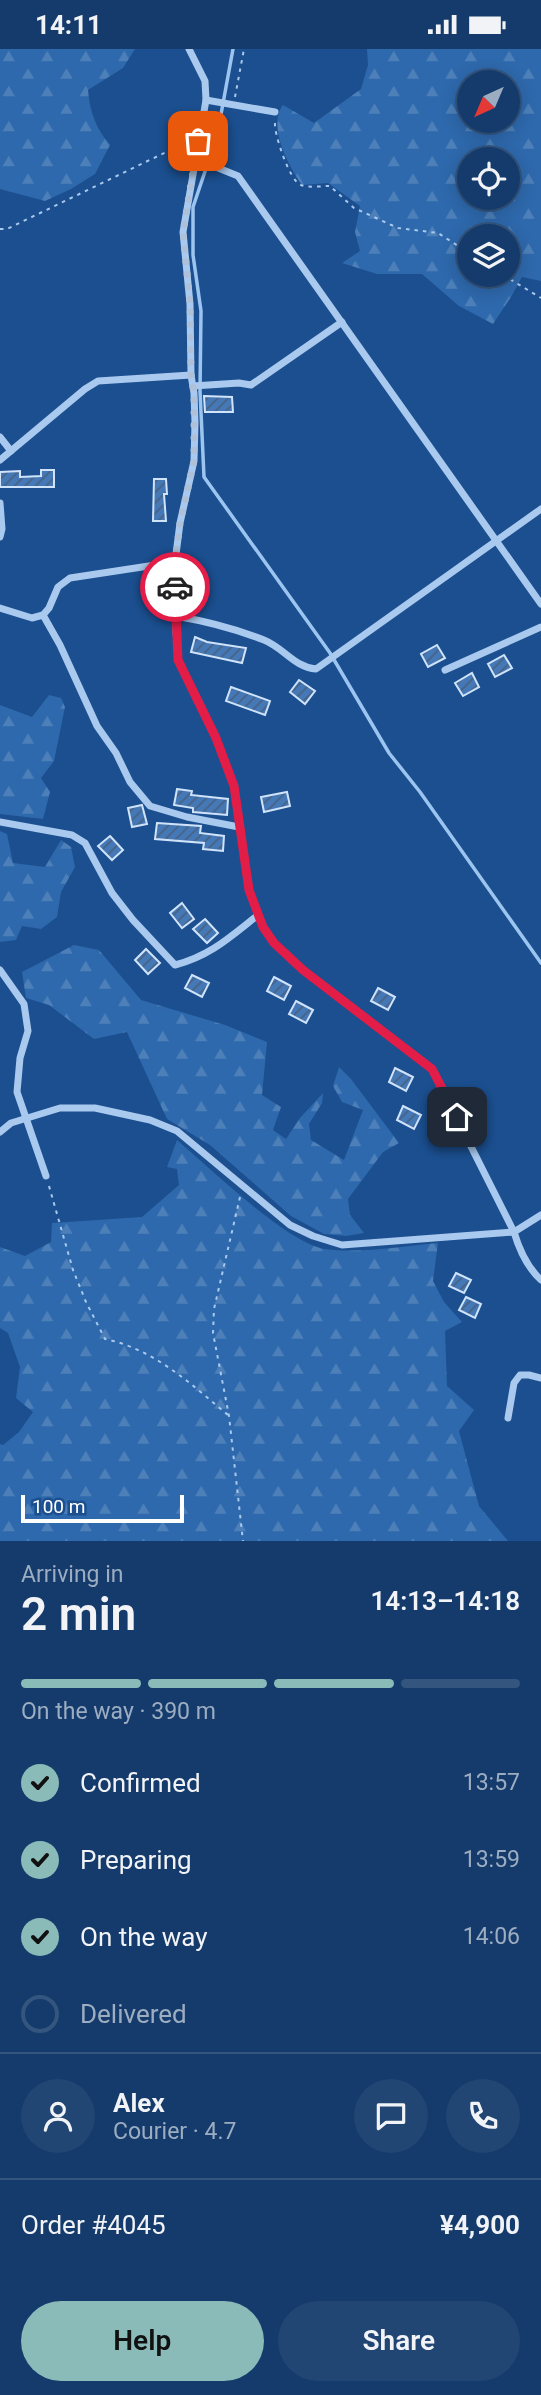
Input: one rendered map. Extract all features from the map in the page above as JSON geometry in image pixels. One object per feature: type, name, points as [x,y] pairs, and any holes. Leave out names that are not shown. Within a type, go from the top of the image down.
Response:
[{"type":"street","points":[[189,49],[205,81],[206,100],[198,142],[199,160],[183,232],[190,304],[194,461],[180,523],[175,562],[178,660],[216,738],[234,786],[249,890],[258,915],[274,943],[303,970],[432,1069],[528,1264],[541,1280]]},
{"type":"street","points":[[206,100],[275,112]]},
{"type":"street","points":[[199,160],[238,176],[541,604]]},
{"type":"street","points":[[193,386],[239,383],[251,385],[342,322]]},
{"type":"street","points":[[0,460],[98,381],[191,375]]},
{"type":"street","points":[[0,437],[11,451]]},
{"type":"street","points":[[0,503],[0,537]]},
{"type":"street","points":[[175,616],[198,620],[267,641],[304,667],[316,669],[541,509]]},
{"type":"street","points":[[0,607],[32,618],[43,615],[50,608],[58,587],[70,578],[175,562]]},
{"type":"street","points":[[43,615],[60,645],[97,726],[116,753],[130,782],[150,806],[210,823],[239,827]]},
{"type":"street","points":[[445,670],[541,628]]},
{"type":"street","points":[[0,822],[72,835],[85,843],[112,893],[175,965],[211,952],[258,915]]},
{"type":"street","points":[[0,970],[24,1005],[28,1031],[20,1058],[17,1092],[46,1176]]},
{"type":"street","points":[[0,1132],[11,1123],[60,1108],[95,1108],[150,1120],[177,1131],[290,1225],[342,1245],[514,1232],[541,1215]]},
{"type":"street","points":[[508,1418],[514,1383],[520,1375],[541,1378]]},
{"type":"path","points":[[234,105],[244,49]]},
{"type":"path","points":[[275,112],[274,128],[295,182],[302,186],[330,185],[354,208],[398,228],[438,233],[457,245]]},
{"type":"path","points":[[0,229],[8,229],[53,205],[198,142]]},
{"type":"path","points":[[520,285],[541,298]]},
{"type":"path","points":[[46,1176],[73,1270],[105,1339],[133,1347],[169,1366],[229,1416]]},
{"type":"path","points":[[243,1186],[214,1309],[213,1333],[229,1416],[243,1541]]},
{"type":"green space","points":[[0,49],[135,49],[123,68],[88,90],[94,120],[110,145],[95,174],[45,201],[0,189]]},
{"type":"green space","points":[[367,49],[541,49],[541,281],[522,277],[520,281],[520,224],[457,224],[457,287],[516,287],[493,324],[459,306],[422,274],[377,274],[342,263],[360,251],[355,232],[360,206],[328,183],[302,185],[286,157],[277,124],[283,105],[314,123],[361,89],[368,65]]},
{"type":"green space","points":[[49,695],[61,698],[65,707],[54,761],[41,778],[50,792],[43,819],[0,814],[0,705],[32,717]]},
{"type":"green space","points":[[0,831],[7,834],[13,863],[45,867],[61,840],[71,847],[75,867],[61,892],[57,917],[41,929],[22,926],[16,940],[0,942]]},
{"type":"green space","points":[[74,945],[99,950],[141,1000],[225,1025],[267,1042],[262,1095],[281,1107],[273,1130],[286,1139],[300,1118],[323,1093],[322,1103],[309,1124],[311,1140],[344,1160],[363,1110],[342,1102],[333,1086],[339,1067],[399,1143],[383,1152],[348,1199],[350,1215],[364,1233],[346,1236],[324,1234],[291,1216],[210,1145],[167,1119],[127,1032],[94,1039],[49,1005],[26,998],[22,972]]},
{"type":"green space","points":[[177,1140],[270,1219],[309,1244],[325,1249],[353,1251],[438,1243],[433,1281],[444,1302],[462,1322],[445,1331],[447,1386],[474,1410],[459,1431],[479,1506],[508,1541],[0,1541],[0,1444],[3,1445],[19,1432],[33,1412],[16,1398],[20,1367],[8,1333],[0,1328],[0,1247],[25,1256],[51,1242],[52,1223],[142,1217],[179,1185],[177,1169],[167,1167]]},
{"type":"building","points":[[204,396],[232,397],[233,412],[205,412]]},
{"type":"building","points":[[41,470],[54,470],[54,487],[0,487],[0,472],[20,471],[20,477],[41,476]]},
{"type":"building","points":[[154,479],[166,479],[166,521],[153,521]]},
{"type":"building","points":[[195,637],[207,642],[246,648],[242,663],[191,652]]},
{"type":"building","points":[[437,645],[445,658],[428,667],[421,654]]},
{"type":"building","points":[[504,655],[512,668],[495,677],[488,664]]},
{"type":"building","points":[[472,673],[479,687],[463,696],[455,683]]},
{"type":"building","points":[[299,680],[315,691],[305,704],[290,692]]},
{"type":"building","points":[[231,687],[270,701],[265,715],[226,701]]},
{"type":"building","points":[[177,789],[192,791],[191,795],[228,799],[227,815],[193,812],[193,808],[174,805]]},
{"type":"building","points":[[287,792],[290,806],[264,812],[261,797]]},
{"type":"building","points":[[142,805],[147,824],[132,827],[128,808]]},
{"type":"building","points":[[157,823],[201,826],[200,833],[224,836],[223,851],[203,849],[204,843],[155,839]]},
{"type":"building","points":[[110,836],[123,850],[112,860],[98,846]]},
{"type":"building","points":[[182,903],[194,919],[182,928],[170,913]]},
{"type":"building","points":[[205,919],[218,933],[207,943],[193,929]]},
{"type":"building","points":[[146,949],[160,963],[148,974],[135,960]]},
{"type":"building","points":[[192,975],[209,983],[202,997],[185,988]]},
{"type":"building","points":[[274,977],[291,986],[284,1000],[267,991]]},
{"type":"building","points":[[378,988],[395,997],[388,1010],[371,1001]]},
{"type":"building","points":[[296,1001],[313,1010],[306,1023],[289,1014]]},
{"type":"building","points":[[395,1068],[413,1077],[406,1091],[389,1082]]},
{"type":"building","points":[[403,1106],[421,1115],[414,1129],[397,1120]]},
{"type":"building","points":[[456,1273],[471,1280],[464,1293],[449,1286]]},
{"type":"building","points":[[466,1297],[481,1304],[475,1318],[459,1310]]},
{"type":"waterway","points":[[233,49],[217,136],[193,207],[193,255],[201,311],[200,391],[204,477],[330,653],[389,753],[420,792],[541,963]]},
{"type":"way so far","points":[[175,587],[180,523],[194,461],[190,304],[183,232],[198,141]]},
{"type":"route","points":[[175,587],[178,660],[216,738],[234,786],[249,890],[263,927],[274,943],[303,970],[432,1069],[457,1117]]}]
